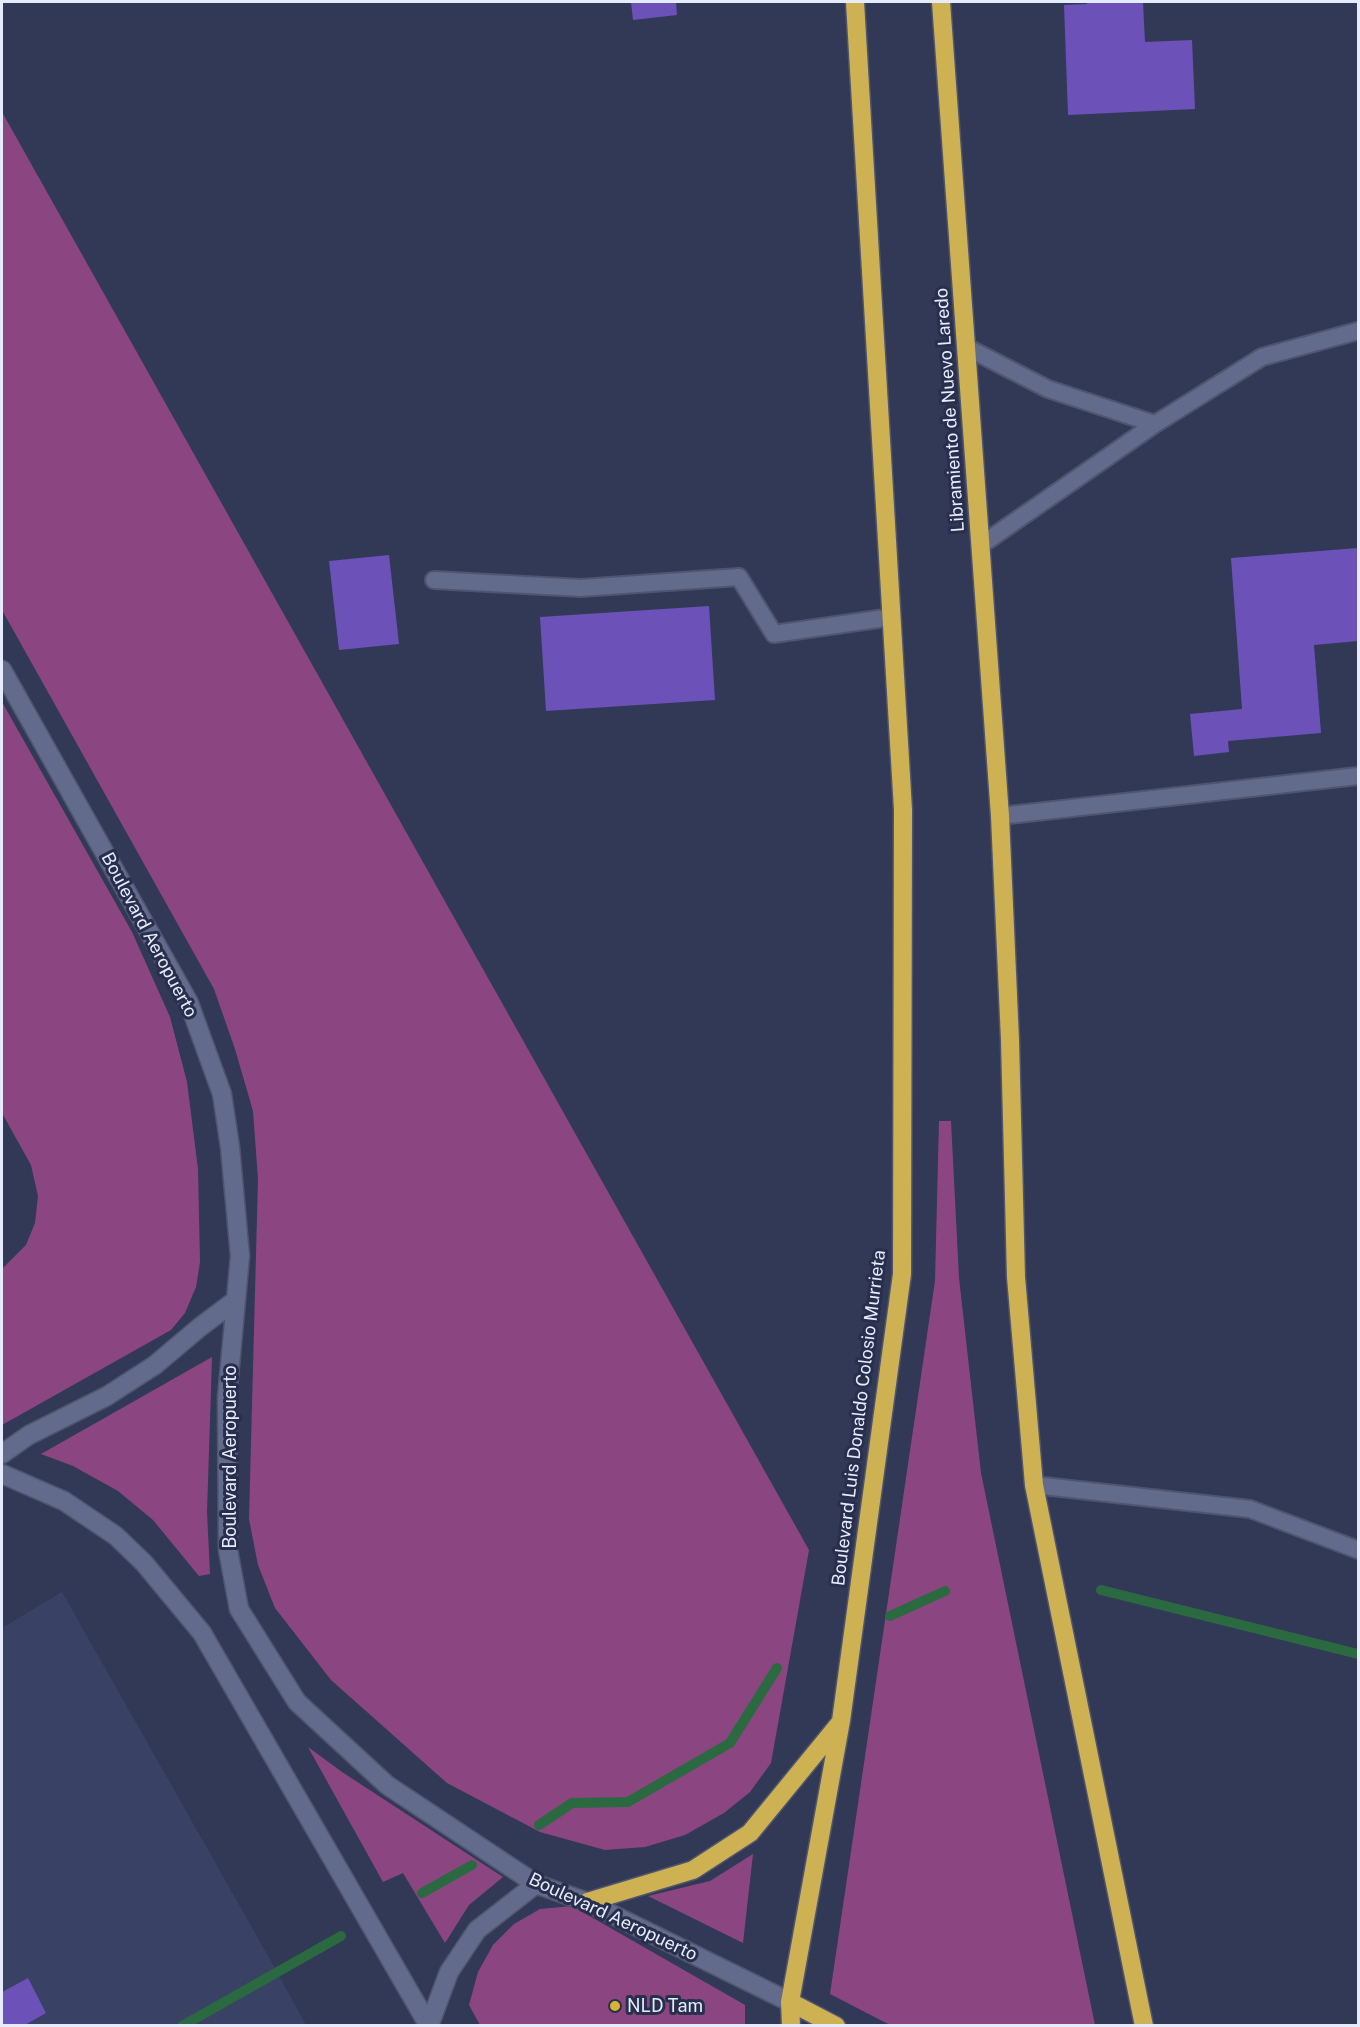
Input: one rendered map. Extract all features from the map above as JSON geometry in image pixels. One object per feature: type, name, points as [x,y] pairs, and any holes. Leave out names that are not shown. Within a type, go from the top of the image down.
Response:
[{"type":"highway","points":[[855,2],[892,617]]},
{"type":"highway","name":"Libramiento de Nuevo Laredo","points":[[941,2],[1000,816]]},
{"type":"highway","name":"Boulevard Luis Donaldo Colosio Murrieta","points":[[791,2025],[790,2002],[841,1721],[902,1274],[903,810],[892,617]]},
{"type":"highway","points":[[1000,816],[1010,1040],[1016,1277],[1034,1485],[1144,2025]]},
{"type":"highway","points":[[587,1902],[693,1870],[750,1833],[841,1721]]},
{"type":"highway","points":[[790,2002],[836,2025]]},
{"type":"street","name":"Boulevard Aeropuerto","points":[[2,670],[183,993],[222,1094],[230,1147],[240,1256],[227,1398],[228,1550],[239,1610],[297,1702],[387,1785],[536,1884],[587,1902],[790,2002]]},
{"type":"street","points":[[2,1454],[29,1435],[107,1396],[155,1365],[236,1300]]},
{"type":"street","points":[[2,1474],[64,1501],[116,1536],[144,1563],[202,1633],[429,2025]]},
{"type":"street","points":[[429,2025],[449,1972],[477,1930],[536,1884]]},
{"type":"lane","points":[[981,545],[1155,424],[1262,357],[1359,331]]},
{"type":"lane","points":[[966,347],[1048,389],[1155,424]]},
{"type":"lane","points":[[434,580],[581,588],[739,577],[774,634],[892,617]]},
{"type":"lane","points":[[1000,816],[1359,776]]},
{"type":"lane","points":[[1034,1485],[1250,1509],[1359,1550]]},
{"type":"shaded area","points":[[2,112],[809,1550],[771,1763],[750,1792],[724,1813],[685,1835],[645,1847],[605,1850],[540,1832],[447,1783],[331,1680],[275,1608],[258,1565],[249,1519],[258,1179],[253,1111],[214,989],[2,610]]},
{"type":"shaded area","points":[[2,702],[132,932],[170,1017],[187,1082],[198,1169],[200,1262],[196,1287],[185,1313],[171,1330],[2,1425],[2,1269],[26,1245],[35,1223],[38,1196],[31,1165],[2,1113]]},
{"type":"shaded area","points":[[939,1121],[951,1121],[959,1278],[981,1473],[1095,2025],[890,2025],[830,1994],[935,1281]]},
{"type":"shaded area","points":[[212,1357],[207,1512],[210,1574],[199,1576],[153,1520],[118,1491],[73,1466],[41,1454]]},
{"type":"shaded area","points":[[62,1592],[306,2025],[2,2025],[2,1628]]},
{"type":"shaded area","points":[[308,1747],[342,1772],[503,1877],[469,1905],[445,1943],[403,1873],[383,1882]]},
{"type":"shaded area","points":[[753,1854],[743,1943],[648,1896],[710,1881]]},
{"type":"shaded area","points":[[572,1906],[745,2005],[745,2025],[480,2025],[469,2005],[478,1972],[493,1945],[514,1924],[540,1909]]},
{"type":"building","points":[[631,2],[676,2],[677,15],[633,20]]},
{"type":"building","points":[[1087,2],[1143,2],[1145,42],[1192,40],[1195,109],[1068,115],[1064,5],[1087,4]]},
{"type":"building","points":[[1358,548],[1358,641],[1314,645],[1321,733],[1228,741],[1229,752],[1194,756],[1190,714],[1242,709],[1231,558]]},
{"type":"building","points":[[389,555],[399,644],[339,650],[329,561]]},
{"type":"building","points":[[709,606],[715,700],[546,711],[540,617]]},
{"type":"building","points":[[28,1978],[46,2013],[23,2026],[2,2026],[2,1992]]},
{"type":"waterway","points":[[1101,1590],[1358,1654]]},
{"type":"waterway","points":[[890,1616],[945,1591]]},
{"type":"waterway","points":[[539,1825],[572,1803],[628,1802],[730,1743],[777,1668]]},
{"type":"waterway","points":[[422,1893],[472,1865]]},
{"type":"waterway","points":[[182,2026],[341,1936]]},
{"type":"place","name":"NLD Tam","points":[[615,2006]]}]
